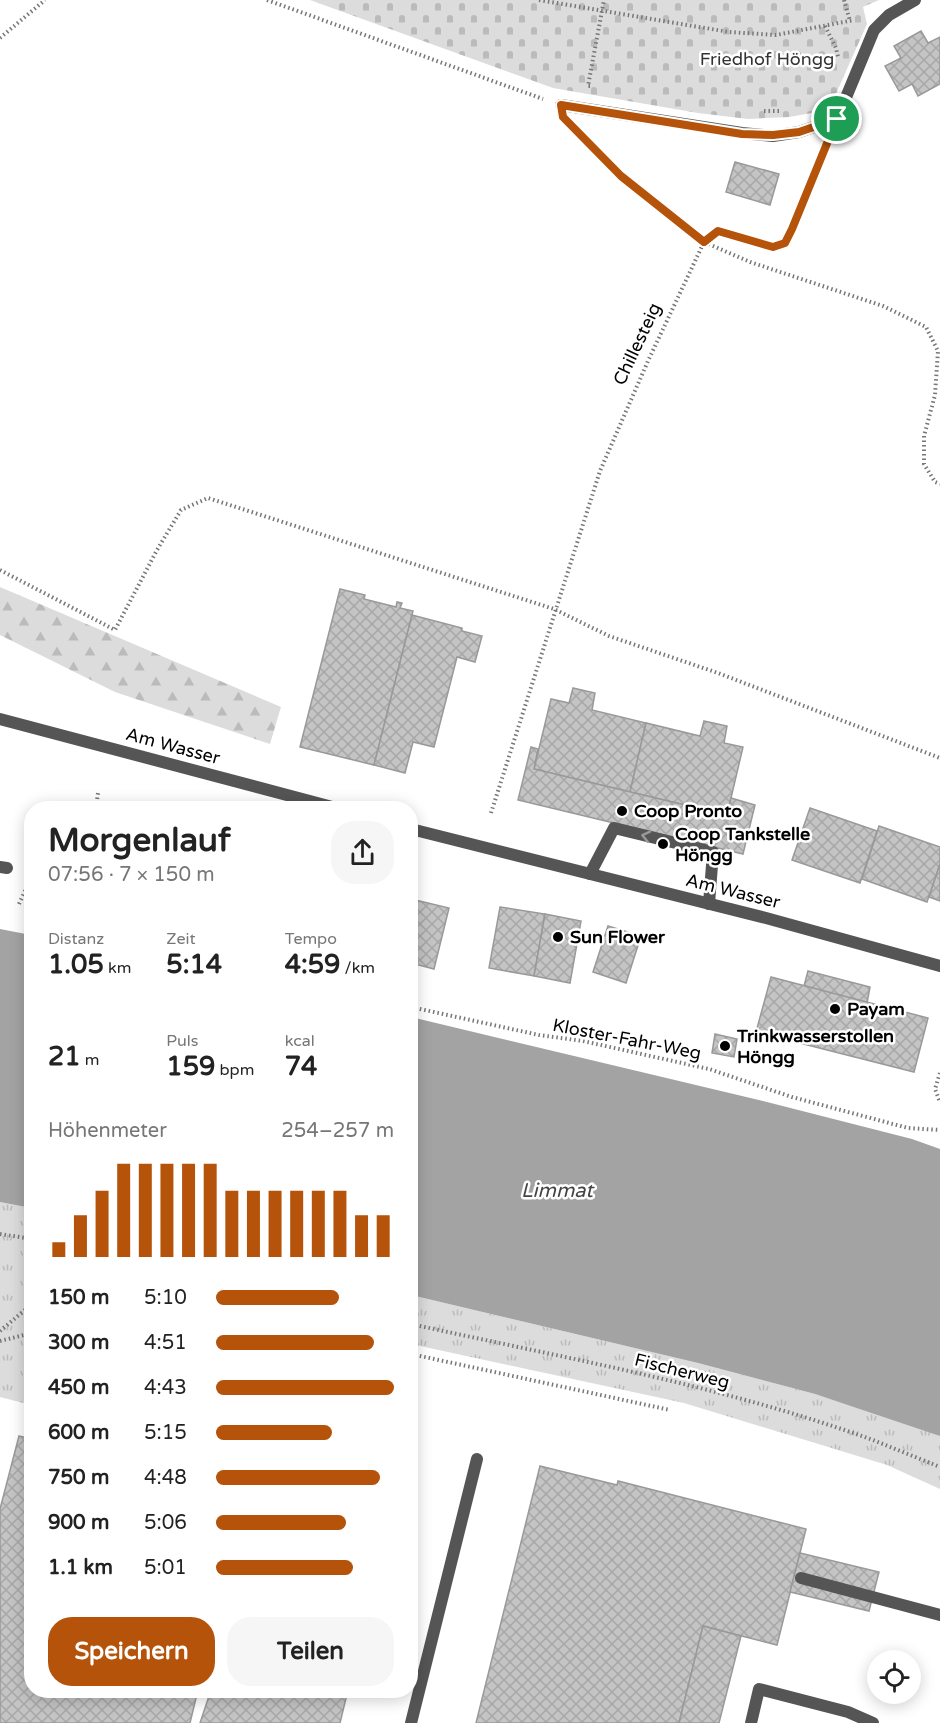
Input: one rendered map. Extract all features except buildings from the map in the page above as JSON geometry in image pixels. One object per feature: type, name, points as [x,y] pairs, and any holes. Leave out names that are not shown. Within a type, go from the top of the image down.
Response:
[{"type":"street","points":[[561,105],[742,134],[773,135],[799,132],[837,119],[874,30],[889,15],[915,0]]},
{"type":"street","name":"Am Wasser","points":[[0,719],[310,801]]},
{"type":"street","points":[[590,874],[614,828],[713,852],[709,904]]},
{"type":"street","name":"Am Wasser","points":[[418,831],[709,904],[940,966]]},
{"type":"street","points":[[418,1695],[477,1459]]},
{"type":"street","points":[[801,1578],[940,1615]]},
{"type":"street","points":[[751,1723],[759,1689],[848,1712],[873,1723]]},
{"type":"street","points":[[411,1723],[417,1698]]},
{"type":"path","points":[[0,38],[45,0]]},
{"type":"path","points":[[267,0],[561,105],[563,117],[621,176],[704,242],[750,262],[883,306],[926,327],[938,351],[935,395],[924,436],[924,464],[935,482],[940,484]]},
{"type":"path","points":[[539,0],[729,32],[776,34],[850,21],[880,11],[889,15]]},
{"type":"path","points":[[599,88],[588,86],[604,0]]},
{"type":"path","points":[[844,0],[850,21]]},
{"type":"path","points":[[825,26],[836,48],[838,60]]},
{"type":"path","points":[[757,111],[790,110]]},
{"type":"path","points":[[704,242],[718,231],[773,247],[785,243],[837,119]]},
{"type":"path","name":"Chillesteig","points":[[491,813],[554,609],[600,471],[704,242]]},
{"type":"path","points":[[0,570],[115,630],[181,510],[208,498],[554,609],[609,636],[718,673],[940,758]]},
{"type":"path","points":[[97,801],[98,793]]},
{"type":"path","points":[[19,904],[24,893]]},
{"type":"path","name":"Kloster-Fahr-Weg","points":[[418,1009],[709,1069],[792,1097],[908,1128],[940,1130]]},
{"type":"path","points":[[940,1073],[935,1089],[940,1102]]},
{"type":"path","points":[[0,1234],[24,1238]]},
{"type":"path","points":[[0,1331],[24,1311]]},
{"type":"path","name":"Fischerweg","points":[[418,1326],[716,1393],[873,1440],[940,1467]]},
{"type":"path","points":[[0,1341],[24,1335]]},
{"type":"path","points":[[418,1356],[670,1410]]},
{"type":"green space","name":"Friedhof Höngg","points":[[310,0],[879,0],[863,7],[867,24],[835,96],[828,105],[812,113],[789,117],[748,119],[698,113],[553,88]]},
{"type":"green space","points":[[0,587],[281,707],[270,744],[115,692],[0,635]]},
{"type":"green space","points":[[0,1202],[24,1207],[24,1403],[0,1397]]},
{"type":"green space","points":[[418,1297],[698,1363],[815,1394],[929,1431],[940,1436],[940,1489],[887,1465],[684,1403],[418,1346]]},
{"type":"water","points":[[0,929],[24,934],[24,1207],[0,1202]]},
{"type":"water","name":"Limmat","points":[[418,1019],[763,1101],[912,1139],[940,1149],[940,1436],[815,1394],[698,1363],[418,1297]]},
{"type":"place","name":"Coop Pronto","points":[[622,811]]},
{"type":"place","name":"Coop Tankstelle Höngg","points":[[663,844]]},
{"type":"place","name":"Sun Flower","points":[[558,937]]},
{"type":"place","name":"Payam","points":[[835,1009]]},
{"type":"place","name":"Trinkwasserstollen Höngg","points":[[725,1046]]},
{"type":"route","points":[[561,105],[742,134],[773,135],[799,132],[837,119],[785,243],[773,247],[718,231],[704,242],[621,176],[563,117],[561,105]]}]
